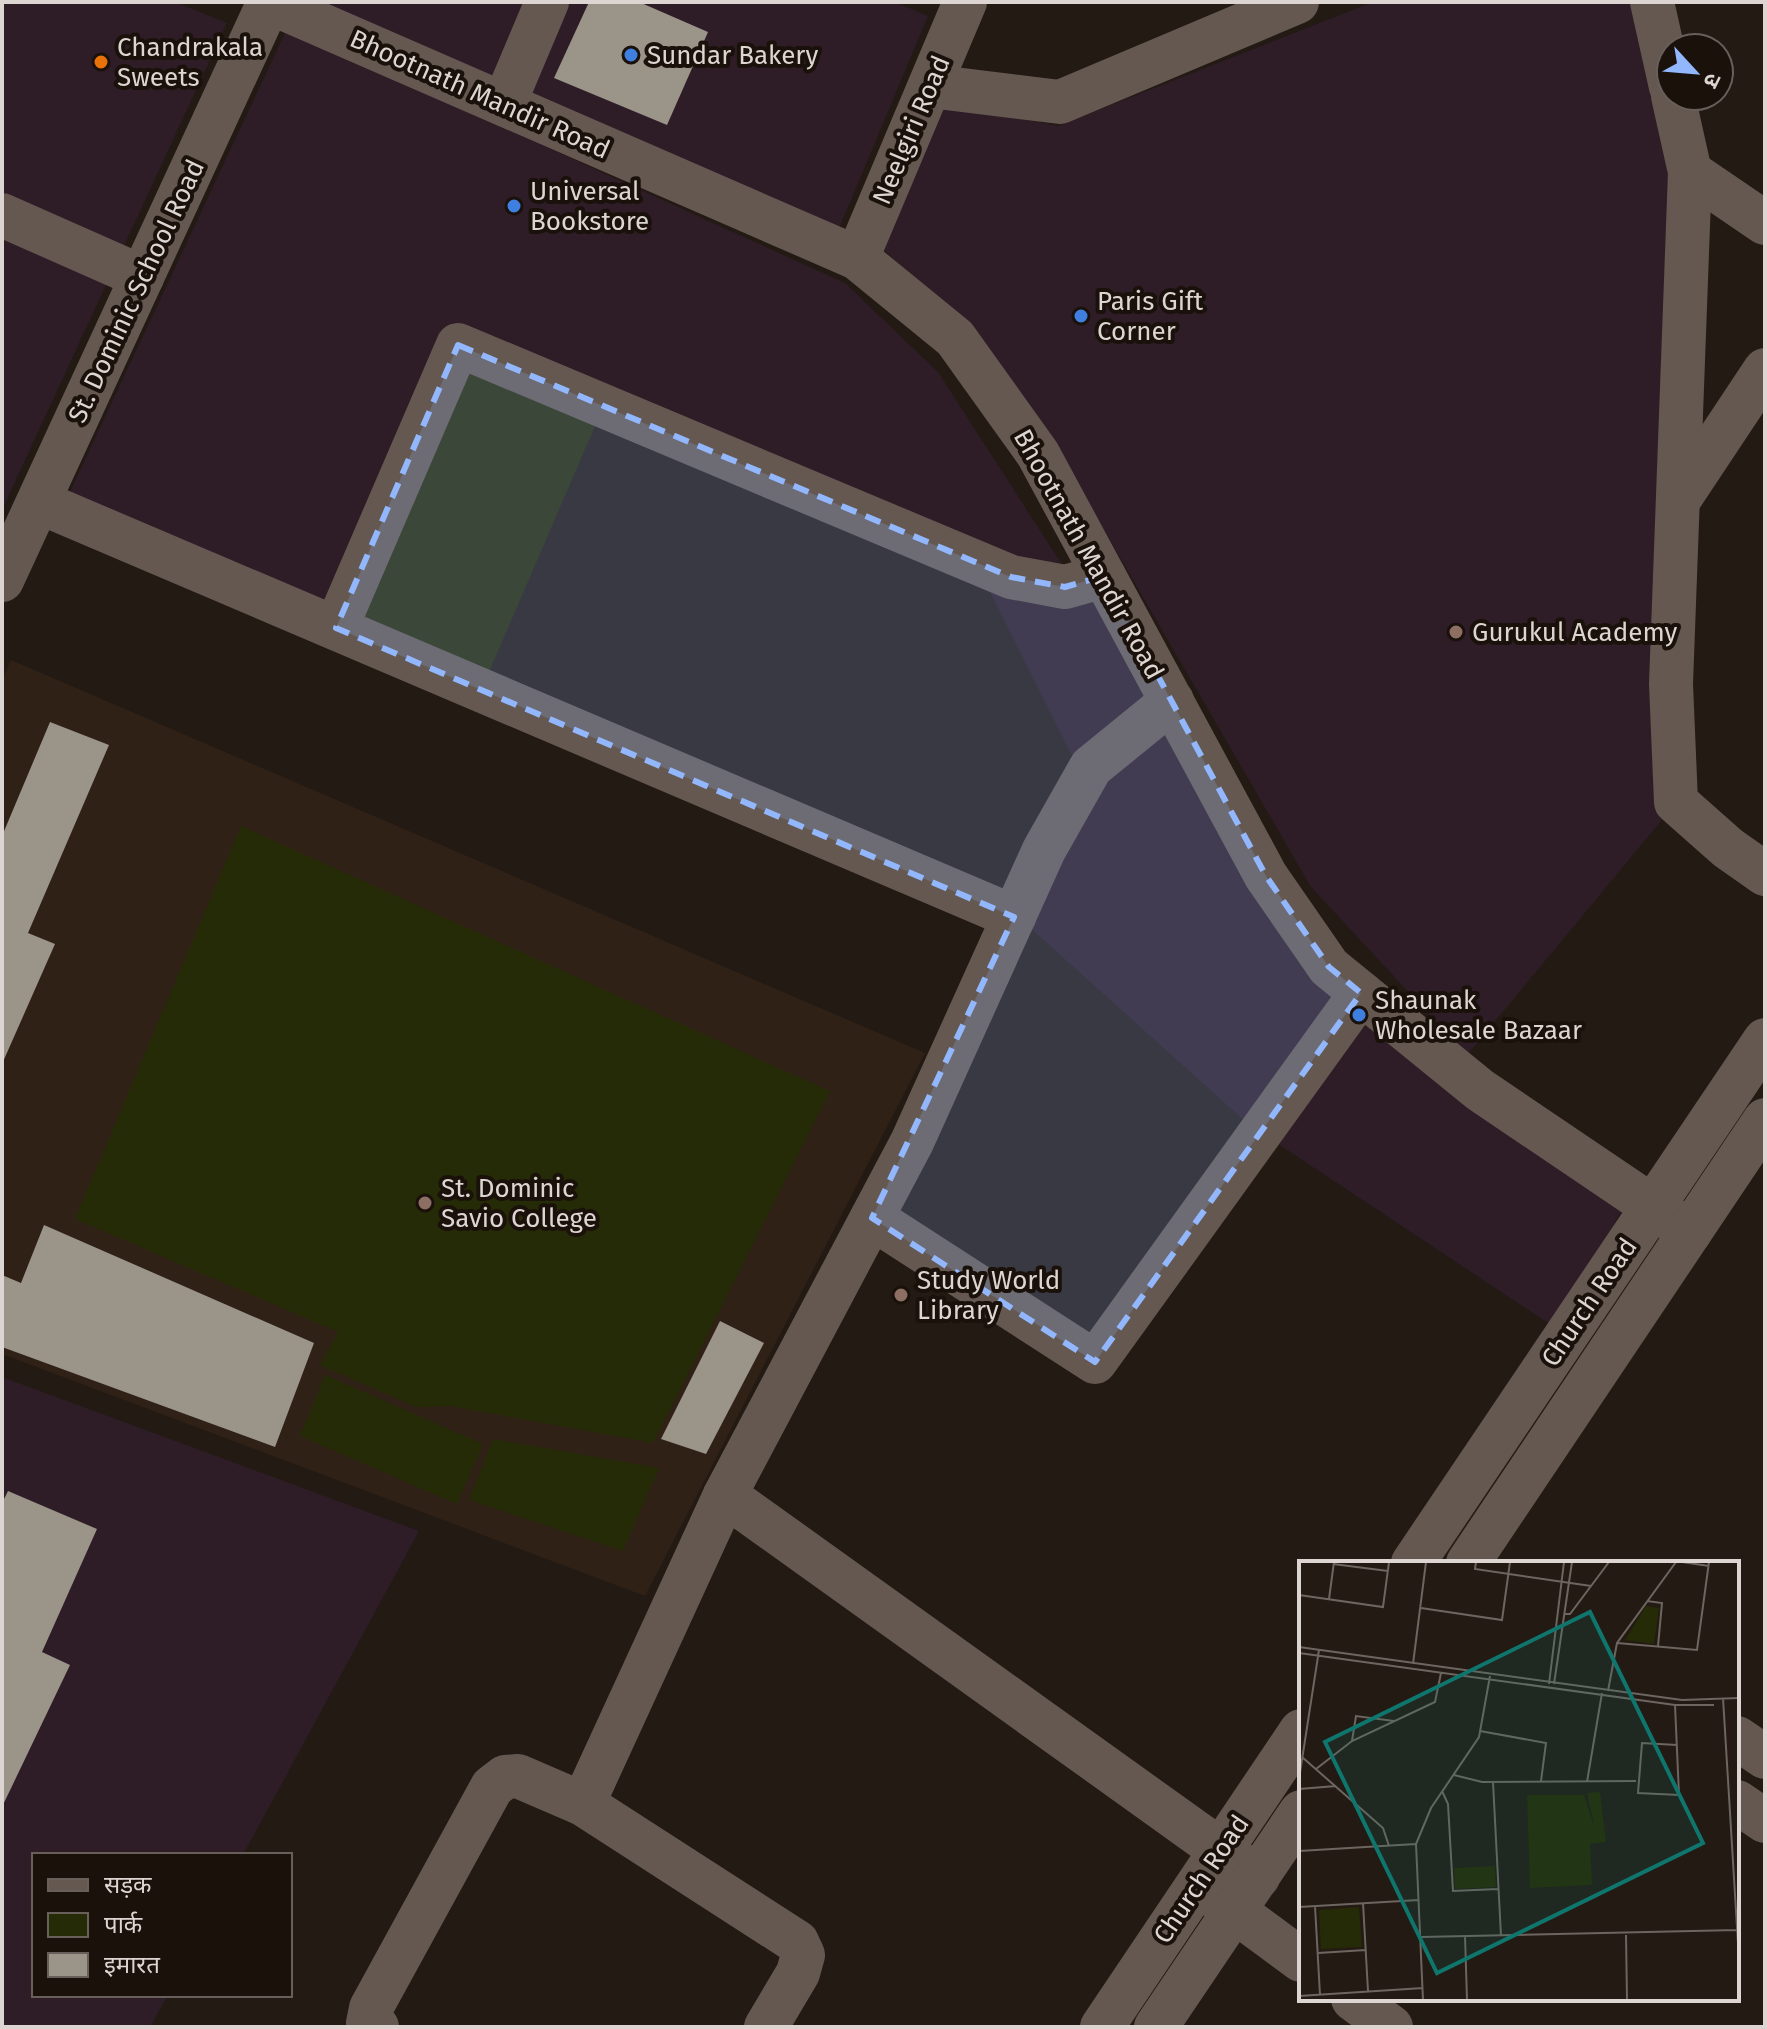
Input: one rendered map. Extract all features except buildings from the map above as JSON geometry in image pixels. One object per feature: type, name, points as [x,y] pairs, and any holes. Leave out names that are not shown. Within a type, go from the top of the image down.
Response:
[{"type":"street","name":"Bhootnath Mandir Road","points":[[269,2],[857,258],[955,338],[1038,454],[1266,876],[1329,967],[1480,1090],[1690,1232]]},
{"type":"street","name":"St. Dominic School Road","points":[[2,580],[269,2]]},
{"type":"street","points":[[504,104],[547,2]]},
{"type":"street","name":"Neelgiri Road","points":[[857,258],[965,2]]},
{"type":"street","points":[[930,86],[1060,102],[1297,2]]},
{"type":"street","points":[[1652,2],[1659,32]]},
{"type":"street","points":[[1677,112],[1690,172],[1671,684],[1676,802],[1728,848],[1765,874]]},
{"type":"street","points":[[1690,172],[1765,223]]},
{"type":"street","points":[[2,215],[142,277]]},
{"type":"street","points":[[336,628],[458,345],[1011,577],[1065,587],[1104,576]]},
{"type":"street","points":[[1678,501],[1765,370]]},
{"type":"street","points":[[39,502],[1014,917]]},
{"type":"street","points":[[583,1804],[725,1495],[912,1142],[1044,850],[1091,767],[1172,701]]},
{"type":"street","points":[[872,1218],[1095,1362],[1361,993]]},
{"type":"street","name":"Church Road","points":[[1417,1561],[1765,1040]]},
{"type":"street","name":"Church Road","points":[[1473,1561],[1765,1120]]},
{"type":"street","points":[[725,1495],[1246,1894],[1299,1958]]},
{"type":"street","name":"Church Road","points":[[1102,2027],[1299,1734]]},
{"type":"street","points":[[1739,1739],[1765,1757]]},
{"type":"street","points":[[377,2027],[368,2023],[371,2008],[492,1787],[505,1777],[518,1776],[583,1804],[797,1942],[803,1955],[798,1973],[766,2027]]},
{"type":"street","points":[[1739,1803],[1765,1821]]},
{"type":"street","name":"Church Road","points":[[1156,2027],[1299,1815]]},
{"type":"street","points":[[1356,2001],[1391,2027]]},
{"type":"highlighted area","points":[[458,345],[1011,577],[1065,587],[1104,576],[1266,876],[1329,967],[1361,993],[1095,1362],[872,1218],[1014,917],[336,628]]},
{"type":"shaded area","points":[[2,2],[175,2],[227,23],[2,510]]},
{"type":"shaded area","points":[[321,2],[895,2],[928,16],[838,231]]},
{"type":"shaded area","points":[[1373,2],[1631,2],[1655,95],[1655,112],[1659,112],[1670,153],[1651,722],[1661,821],[1467,1055],[1311,887],[1074,478],[984,343],[882,248],[934,102],[1058,126]]},
{"type":"shaded area","points":[[287,29],[845,283],[938,372],[1061,563],[1004,560],[455,328],[325,600],[68,496]]},
{"type":"shaded area","points":[[986,584],[1094,591],[1275,920],[1626,1203],[1554,1327],[1248,1124],[1028,926],[1094,800]]},
{"type":"shaded area","name":"St. Dominic Savio College","points":[[11,660],[925,1053],[645,1596],[2,1354],[2,680]]},
{"type":"shaded area","points":[[2,1377],[419,1531],[244,1853],[32,1853],[32,1997],[167,1997],[150,2027],[2,2027]]},
{"type":"green space","points":[[463,358],[599,417],[486,679],[354,617]]},
{"type":"green space","points":[[241,826],[830,1091],[653,1443],[450,1406],[416,1407],[320,1365],[338,1332],[75,1219]]},
{"type":"green space","points":[[325,1375],[483,1444],[457,1504],[300,1436]]},
{"type":"green space","points":[[493,1439],[659,1468],[623,1551],[469,1500]]},
{"type":"place","name":"Sundar Bakery","points":[[631,55]]},
{"type":"place","name":"Chandrakala Sweets","points":[[101,62]]},
{"type":"place","name":"Universal Bookstore","points":[[514,206]]},
{"type":"place","name":"Paris Gift Corner","points":[[1081,316]]},
{"type":"place","name":"Gurukul Academy","points":[[1456,632]]},
{"type":"place","name":"Shaunak Wholesale Bazaar","points":[[1359,1015]]},
{"type":"place","name":"St. Dominic Savio College","points":[[425,1203]]},
{"type":"place","name":"Study World Library","points":[[901,1295]]}]
